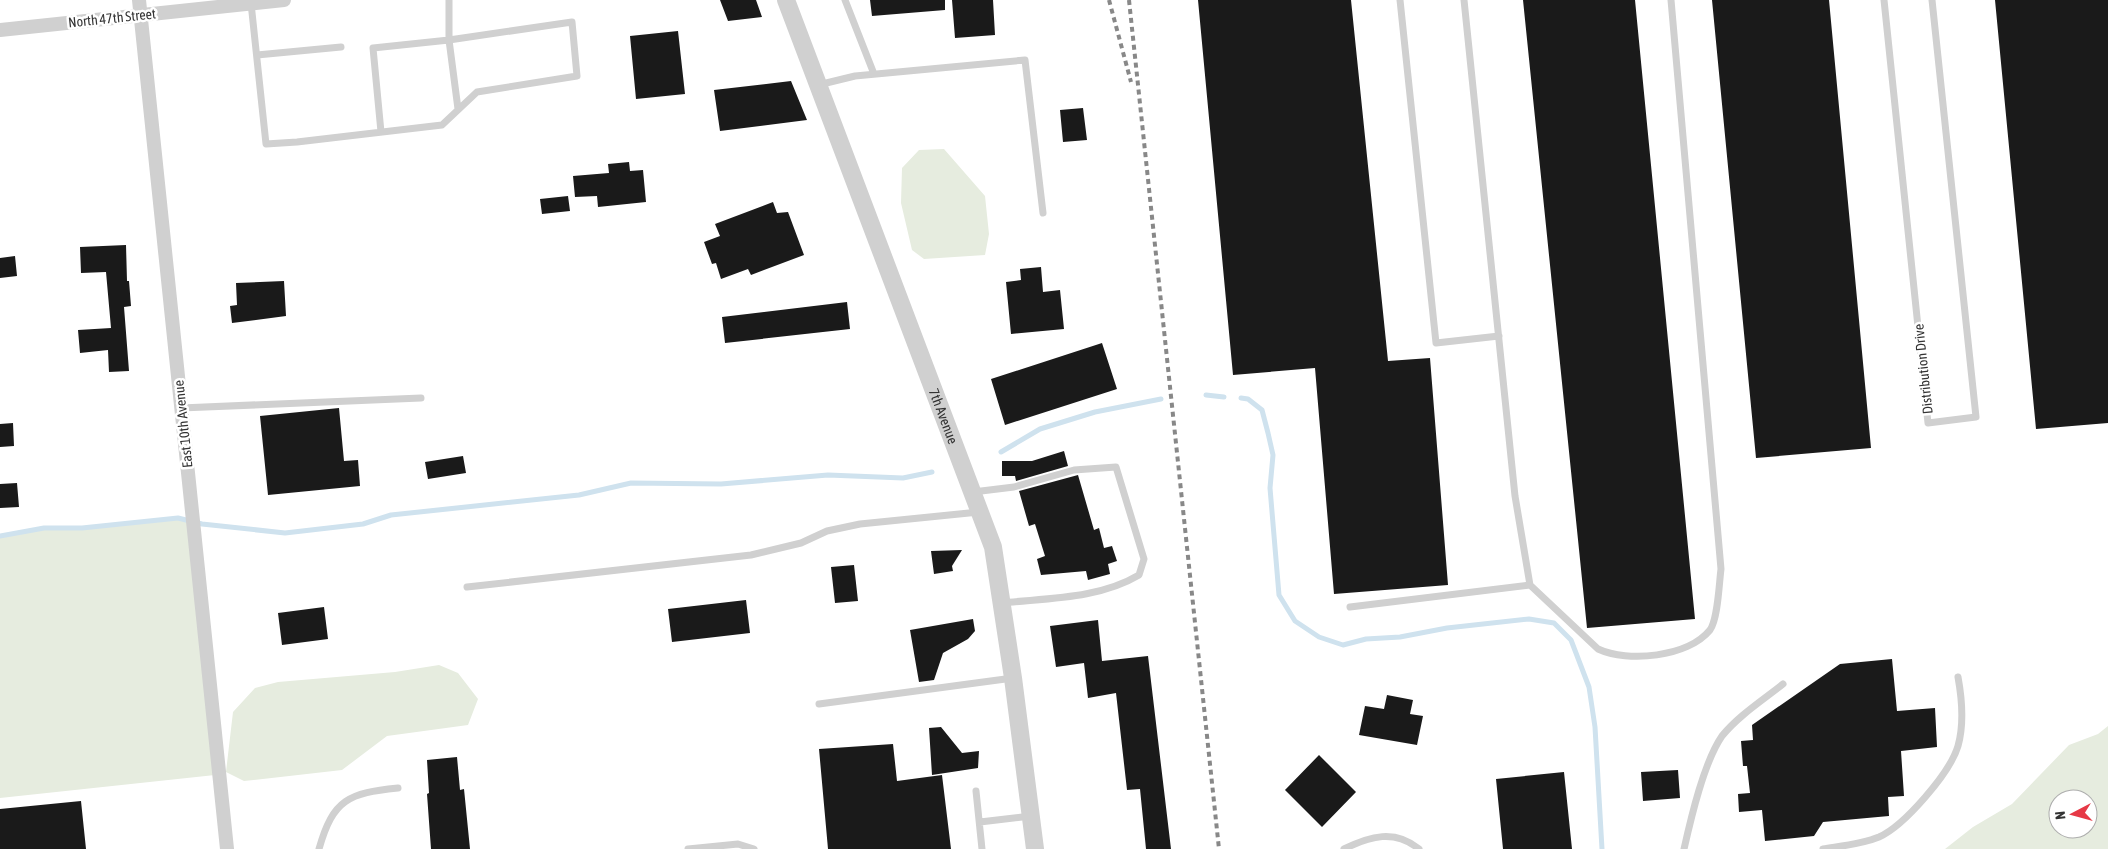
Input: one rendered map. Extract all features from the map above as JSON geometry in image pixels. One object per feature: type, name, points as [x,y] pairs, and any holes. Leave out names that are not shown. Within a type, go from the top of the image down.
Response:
[{"type":"street","name":"East 10th Avenue","points":[[138,0],[227,849]]},
{"type":"street","name":"North 47th Street","points":[[0,30],[284,0]]},
{"type":"street","name":"7th Avenue","points":[[786,0],[993,547],[1013,678],[1035,849]]},
{"type":"lane","points":[[448,0],[449,40],[458,109]]},
{"type":"lane","points":[[845,0],[874,74]]},
{"type":"lane","points":[[1400,0],[1436,343],[1499,336]]},
{"type":"lane","points":[[1464,0],[1515,496],[1530,585],[1598,649],[1611,655],[1636,657],[1675,651],[1695,643],[1711,628],[1721,569],[1671,0]]},
{"type":"lane","name":"Distribution Drive","points":[[1884,0],[1928,423],[1976,417],[1932,0]]},
{"type":"lane","points":[[251,4],[266,144],[381,132],[442,125],[477,92],[577,76],[572,22],[449,40],[373,48],[381,132]]},
{"type":"lane","points":[[257,55],[341,47]]},
{"type":"lane","points":[[818,86],[855,76],[1025,60],[1043,213]]},
{"type":"lane","points":[[181,408],[420,398]]},
{"type":"lane","points":[[972,492],[1014,486],[1074,470],[1116,467],[1144,559],[1139,574],[1126,582],[1085,594],[1001,603]]},
{"type":"lane","points":[[467,587],[750,555],[801,542],[827,531],[860,524],[980,512]]},
{"type":"lane","points":[[1350,607],[1530,585]]},
{"type":"lane","points":[[819,704],[1013,678]]},
{"type":"lane","points":[[1823,849],[1878,837],[1898,827],[1938,781],[1958,746],[1962,703],[1958,678]]},
{"type":"lane","points":[[1684,849],[1696,800],[1722,737],[1735,723],[1783,684]]},
{"type":"lane","points":[[320,849],[324,832],[336,809],[364,791],[398,788]]},
{"type":"lane","points":[[976,791],[982,849]]},
{"type":"lane","points":[[980,822],[1031,816]]},
{"type":"lane","points":[[1344,849],[1366,838],[1389,835],[1413,844],[1419,849]]},
{"type":"lane","points":[[688,849],[738,844],[754,849]]},
{"type":"shaded area","points":[[944,149],[985,196],[989,234],[985,255],[924,259],[912,250],[901,203],[902,168],[919,150]]},
{"type":"shaded area","points":[[178,518],[187,520],[215,775],[0,798],[0,536],[44,528],[82,528]]},
{"type":"shaded area","points":[[439,665],[458,673],[478,699],[468,725],[387,736],[342,770],[244,781],[226,772],[233,712],[255,688],[278,682],[395,672]]},
{"type":"shaded area","points":[[2108,726],[2108,849],[1945,849],[1973,827],[2012,804],[2069,745],[2098,734]]},
{"type":"building","points":[[720,0],[756,0],[762,17],[728,21]]},
{"type":"building","points":[[870,0],[945,0],[945,10],[872,16]]},
{"type":"building","points":[[952,0],[993,0],[995,35],[955,38]]},
{"type":"building","points":[[1198,0],[1351,0],[1388,361],[1430,358],[1448,585],[1334,594],[1315,368],[1233,375]]},
{"type":"building","points":[[1523,0],[1635,0],[1695,619],[1587,628]]},
{"type":"building","points":[[1712,0],[1829,0],[1871,448],[1756,458]]},
{"type":"building","points":[[1995,0],[2108,0],[2108,423],[2036,429]]},
{"type":"building","points":[[678,31],[685,94],[636,99],[630,36]]},
{"type":"building","points":[[791,81],[807,120],[720,131],[714,90]]},
{"type":"building","points":[[1083,108],[1087,140],[1063,142],[1060,110]]},
{"type":"building","points":[[629,162],[630,171],[643,170],[646,202],[598,207],[597,196],[575,197],[573,176],[609,173],[608,164]]},
{"type":"building","points":[[568,196],[570,211],[542,214],[540,199]]},
{"type":"building","points":[[773,202],[777,213],[788,212],[804,255],[751,275],[748,269],[721,279],[716,263],[712,264],[704,242],[720,236],[715,224]]},
{"type":"building","points":[[126,245],[127,281],[129,281],[131,306],[124,307],[129,371],[109,372],[108,350],[80,353],[78,330],[111,328],[106,272],[81,273],[80,247]]},
{"type":"building","points":[[15,256],[17,276],[0,278],[0,258]]},
{"type":"building","points":[[1041,267],[1043,292],[1060,290],[1064,329],[1011,334],[1006,282],[1021,280],[1020,269]]},
{"type":"building","points":[[284,281],[286,316],[232,323],[230,306],[237,305],[236,283]]},
{"type":"building","points":[[847,302],[850,329],[725,343],[722,317]]},
{"type":"building","points":[[1102,343],[1117,389],[1005,425],[991,379]]},
{"type":"building","points":[[339,408],[344,461],[358,460],[360,486],[268,495],[260,416]]},
{"type":"building","points":[[13,423],[14,446],[0,447],[0,424]]},
{"type":"building","points":[[1064,451],[1068,466],[1016,481],[1015,476],[1002,476],[1002,461],[1032,461]]},
{"type":"building","points":[[463,456],[466,473],[428,479],[425,462]]},
{"type":"building","points":[[1078,475],[1094,530],[1099,528],[1104,548],[1112,546],[1117,561],[1108,564],[1110,574],[1088,580],[1086,571],[1041,575],[1037,559],[1045,556],[1035,524],[1029,526],[1019,491]]},
{"type":"building","points":[[17,483],[19,507],[0,508],[0,484]]},
{"type":"building","points":[[962,550],[952,566],[953,571],[934,574],[931,551]]},
{"type":"building","points":[[854,565],[858,601],[835,603],[831,567]]},
{"type":"building","points":[[746,600],[750,633],[672,642],[668,609]]},
{"type":"building","points":[[324,607],[328,639],[282,645],[278,613]]},
{"type":"building","points":[[973,619],[975,631],[968,639],[943,653],[934,680],[919,682],[910,630]]},
{"type":"building","points":[[1098,620],[1102,661],[1148,656],[1171,849],[1146,849],[1140,789],[1127,790],[1116,693],[1088,698],[1084,663],[1056,667],[1050,626]]},
{"type":"building","points":[[1892,659],[1897,711],[1935,708],[1937,747],[1901,751],[1904,796],[1888,797],[1889,816],[1823,822],[1814,836],[1765,841],[1762,810],[1739,812],[1738,794],[1750,793],[1747,766],[1743,766],[1741,741],[1753,740],[1752,725],[1840,664]]},
{"type":"building","points":[[1387,695],[1413,700],[1410,714],[1423,716],[1417,745],[1359,735],[1365,706],[1384,709]]},
{"type":"building","points":[[941,727],[962,753],[979,751],[978,768],[932,775],[929,728]]},
{"type":"building","points":[[893,744],[897,781],[942,775],[951,849],[828,849],[819,749]]},
{"type":"building","points":[[1319,755],[1356,792],[1322,827],[1285,790]]},
{"type":"building","points":[[457,757],[460,790],[464,789],[470,849],[431,849],[427,794],[429,793],[427,760]]},
{"type":"building","points":[[1678,770],[1680,798],[1643,801],[1641,772]]},
{"type":"building","points":[[1564,772],[1572,849],[1503,849],[1496,779]]},
{"type":"building","points":[[81,801],[86,849],[0,849],[0,809]]},
{"type":"waterway","points":[[1206,395],[1224,397]]},
{"type":"waterway","points":[[1241,398],[1248,399],[1262,410],[1268,433],[1273,455],[1270,488],[1279,595],[1295,621],[1319,637],[1343,645],[1366,639],[1400,637],[1447,628],[1529,619],[1554,623],[1571,640],[1589,687],[1595,727],[1602,849]]},
{"type":"waterway","points":[[1001,452],[1040,429],[1095,412],[1161,399]]},
{"type":"waterway","points":[[0,536],[44,528],[82,528],[178,518],[202,524],[285,533],[363,524],[391,515],[579,495],[631,483],[721,484],[828,475],[903,478],[932,472]]},
{"type":"railway","points":[[1109,0],[1131,82]]},
{"type":"railway","points":[[1129,0],[1219,849]]}]
